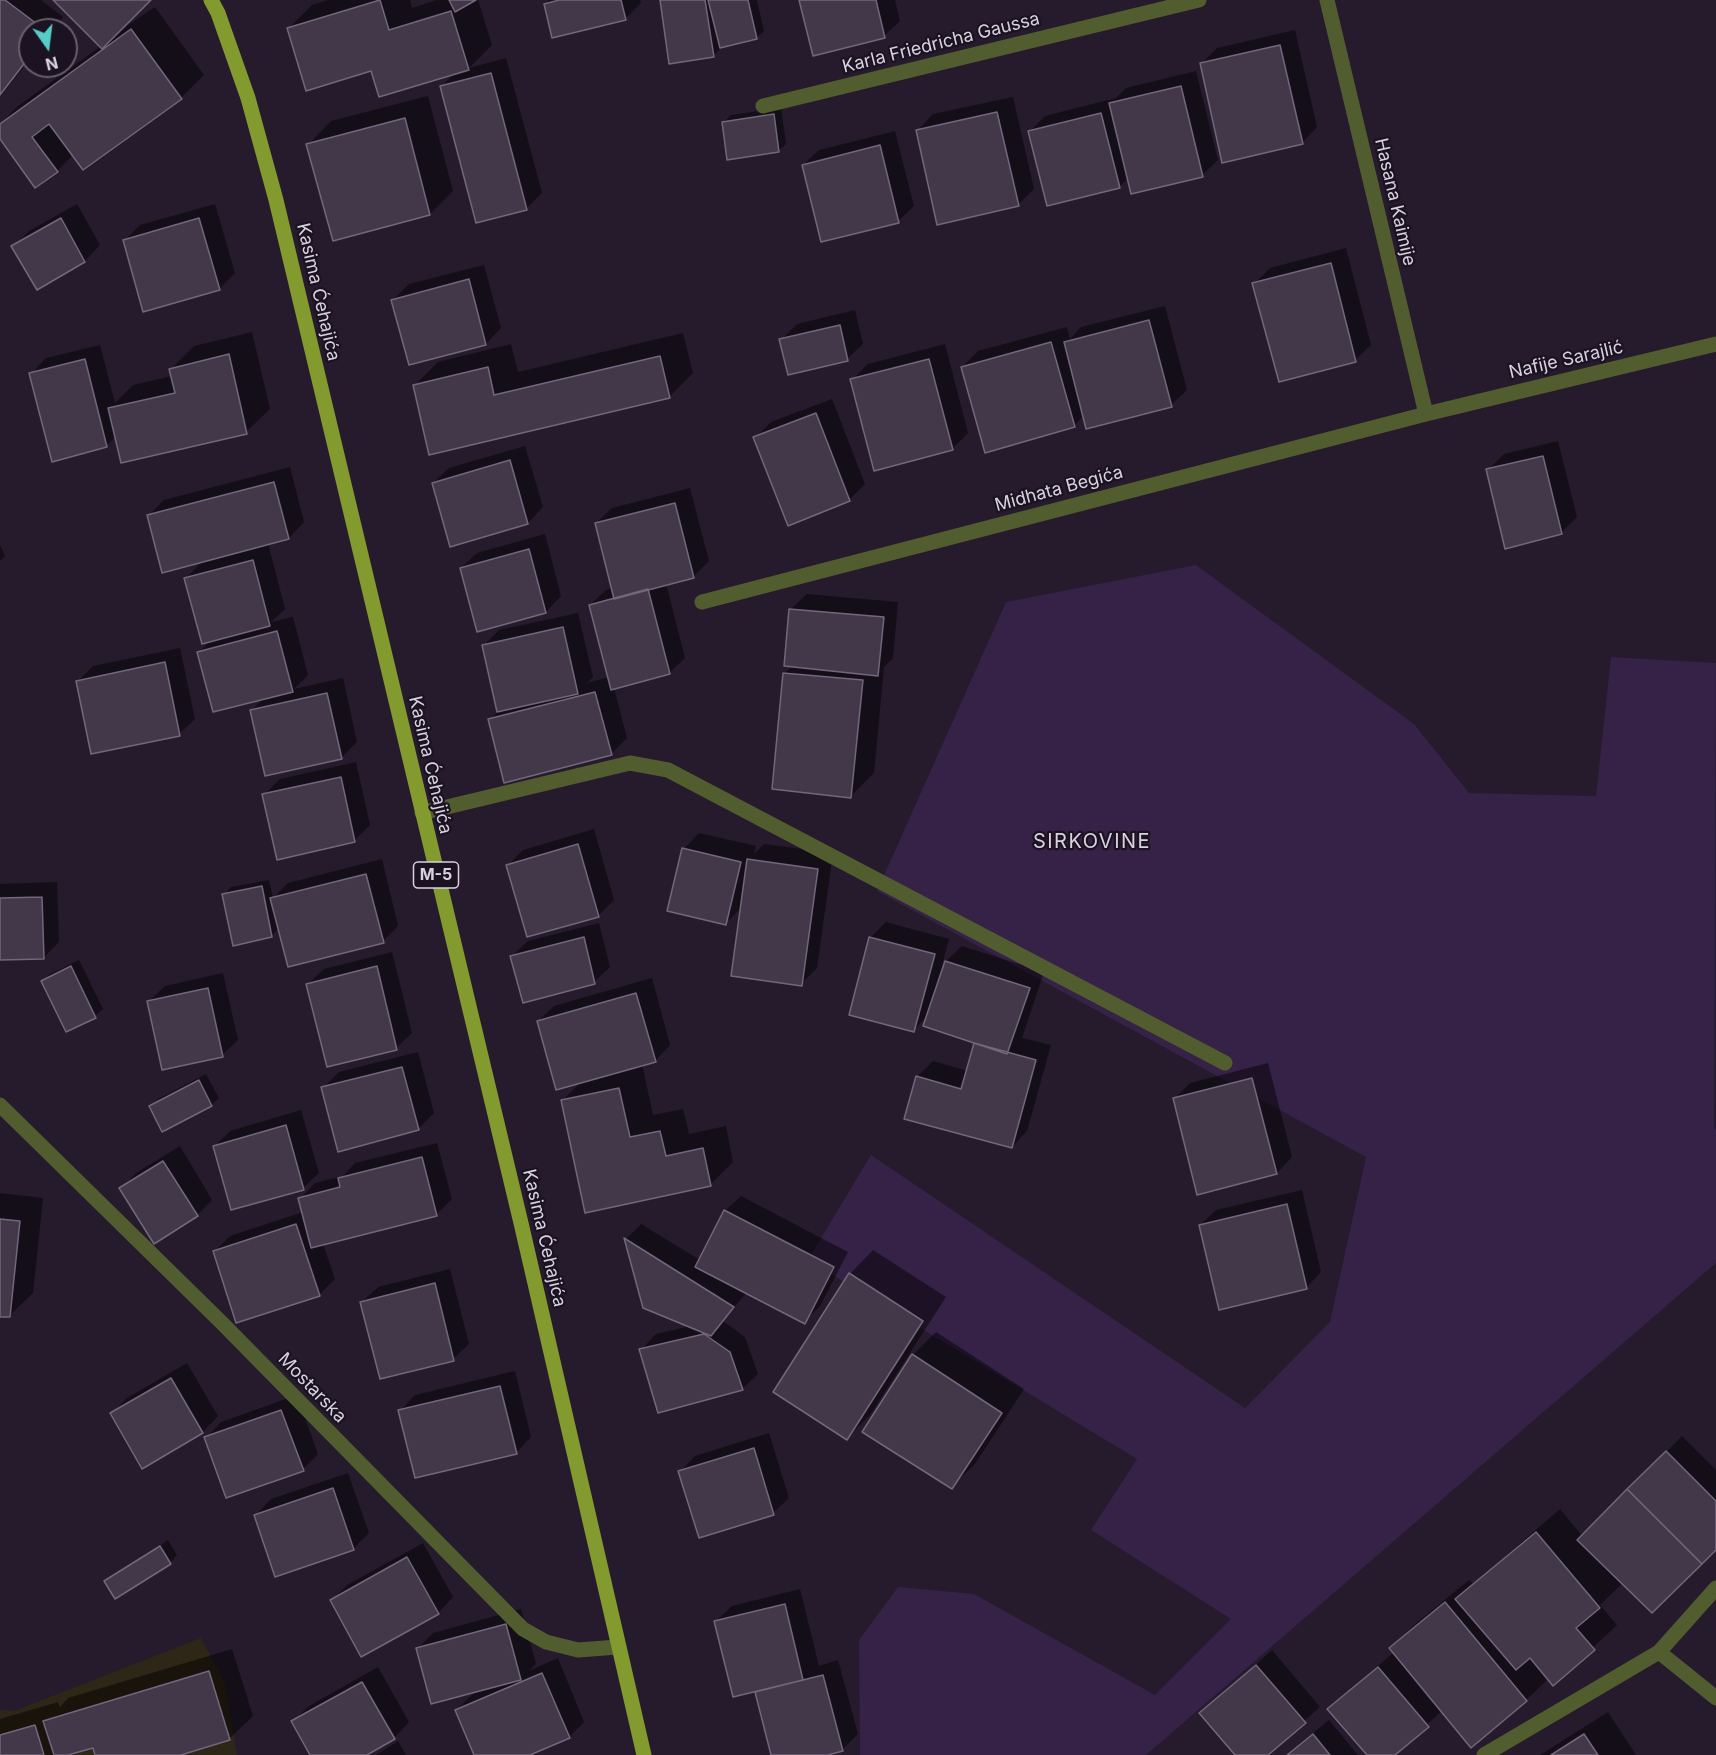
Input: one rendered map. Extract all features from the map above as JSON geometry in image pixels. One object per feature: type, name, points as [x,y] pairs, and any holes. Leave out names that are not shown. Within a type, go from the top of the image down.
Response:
[{"type":"main road","name":"Kasima Ćehajića","points":[[211,0],[218,13],[248,98],[276,200],[521,1223],[644,1755]]},
{"type":"street","name":"Karla Friedricha Gaussa","points":[[763,106],[1199,0]]},
{"type":"street","name":"Hasana Kaimije","points":[[1327,0],[1426,414]]},
{"type":"street","name":"Nafije Sarajlić","points":[[1426,414],[1716,344]]},
{"type":"street","name":"Midhata Begića","points":[[702,602],[1426,414]]},
{"type":"street","points":[[422,813],[630,763],[668,770],[1225,1063]]},
{"type":"street","name":"Mostarska","points":[[0,1105],[222,1323],[523,1629],[546,1642],[578,1650],[618,1647]]},
{"type":"street","points":[[1484,1755],[1659,1652],[1716,1588]]},
{"type":"street","points":[[1659,1652],[1716,1698]]},
{"type":"shaded area","points":[[1196,565],[1414,724],[1469,793],[1596,796],[1611,657],[1716,663],[1714,1128],[1716,1130],[1716,1263],[1146,1755],[860,1755],[859,1640],[898,1587],[974,1594],[1155,1695],[1231,1619],[1091,1530],[1137,1459],[808,1260],[871,1155],[1245,1408],[1330,1322],[1366,1157],[877,891],[1006,602]]},
{"type":"shaded area","points":[[201,1638],[225,1683],[237,1755],[0,1755],[0,1710],[14,1711]]},
{"type":"building","points":[[0,0],[5,0],[29,18],[18,18],[18,72],[0,95]]},
{"type":"building","points":[[53,0],[151,0],[102,49],[78,25],[78,18],[71,18]]},
{"type":"building","points":[[380,0],[389,30],[451,11],[469,70],[379,97],[371,71],[306,91],[287,28]]},
{"type":"building","points":[[449,0],[476,0],[455,12]]},
{"type":"building","points":[[559,0],[621,0],[626,20],[552,38],[544,4]]},
{"type":"building","points":[[660,0],[705,0],[714,57],[669,64]]},
{"type":"building","points":[[708,0],[748,0],[757,39],[720,48]]},
{"type":"building","points":[[799,0],[876,0],[885,38],[813,56]]},
{"type":"building","points":[[131,29],[182,99],[83,170],[49,124],[32,137],[58,172],[35,188],[0,139],[0,124],[63,78],[78,78],[78,67]]},
{"type":"building","points":[[1280,45],[1303,144],[1222,163],[1200,63]]},
{"type":"building","points":[[491,73],[527,210],[476,223],[440,86]]},
{"type":"building","points":[[1181,86],[1203,177],[1131,194],[1109,103]]},
{"type":"building","points":[[997,112],[1019,206],[937,225],[916,130]]},
{"type":"building","points":[[1101,113],[1120,188],[1047,206],[1028,131]]},
{"type":"building","points":[[774,114],[779,152],[727,160],[722,122]]},
{"type":"building","points":[[405,118],[430,215],[333,241],[306,144]]},
{"type":"building","points":[[880,145],[899,223],[821,242],[802,165]]},
{"type":"building","points":[[61,218],[85,262],[37,290],[11,246]]},
{"type":"building","points":[[199,218],[220,290],[143,312],[123,240]]},
{"type":"building","points":[[1331,263],[1356,362],[1279,382],[1252,283]]},
{"type":"building","points":[[469,279],[486,345],[409,365],[391,300]]},
{"type":"building","points":[[1149,320],[1172,407],[1086,429],[1064,342]]},
{"type":"building","points":[[840,325],[848,361],[788,375],[779,339]]},
{"type":"building","points":[[1051,342],[1075,427],[985,453],[961,367]]},
{"type":"building","points":[[229,354],[247,434],[121,463],[108,408],[175,393],[169,369]]},
{"type":"building","points":[[660,356],[670,398],[429,455],[413,385],[488,367],[494,395]]},
{"type":"building","points":[[85,359],[107,447],[52,462],[29,373]]},
{"type":"building","points":[[929,359],[953,450],[874,471],[850,379]]},
{"type":"building","points":[[816,413],[850,501],[788,526],[753,437]]},
{"type":"building","points":[[1543,456],[1562,534],[1505,549],[1486,469]]},
{"type":"building","points":[[510,460],[528,524],[450,547],[432,483]]},
{"type":"building","points":[[274,482],[289,539],[162,573],[147,515]]},
{"type":"building","points":[[675,503],[694,578],[614,599],[595,523]]},
{"type":"building","points":[[529,549],[546,613],[477,632],[460,568]]},
{"type":"building","points":[[253,560],[270,626],[202,644],[184,578]]},
{"type":"building","points":[[648,589],[670,674],[611,690],[589,605]]},
{"type":"building","points":[[789,609],[884,617],[878,676],[784,666]]},
{"type":"building","points":[[563,627],[578,694],[497,712],[482,645]]},
{"type":"building","points":[[277,631],[293,692],[213,712],[197,652]]},
{"type":"building","points":[[165,662],[180,736],[91,754],[76,681]]},
{"type":"building","points":[[783,673],[863,680],[851,798],[772,789]]},
{"type":"building","points":[[595,692],[612,755],[504,783],[488,719]]},
{"type":"building","points":[[327,693],[342,759],[265,776],[250,710]]},
{"type":"building","points":[[341,777],[355,842],[277,860],[262,794]]},
{"type":"building","points":[[578,844],[599,917],[527,937],[506,865]]},
{"type":"building","points":[[682,848],[741,862],[726,925],[667,911]]},
{"type":"building","points":[[747,859],[818,869],[802,986],[731,976]]},
{"type":"building","points":[[366,874],[384,943],[288,967],[270,898]]},
{"type":"building","points":[[262,886],[272,937],[233,946],[222,894]]},
{"type":"building","points":[[42,897],[44,959],[0,960],[0,898]]},
{"type":"building","points":[[584,937],[595,984],[523,1003],[510,956]]},
{"type":"building","points":[[869,937],[935,954],[914,1032],[849,1015]]},
{"type":"building","points":[[945,961],[1030,988],[1007,1054],[923,1026]]},
{"type":"building","points":[[71,966],[96,1018],[66,1032],[41,981]]},
{"type":"building","points":[[377,966],[397,1050],[327,1067],[306,984]]},
{"type":"building","points":[[208,988],[223,1057],[162,1070],[147,1001]]},
{"type":"building","points":[[636,993],[656,1062],[556,1090],[537,1021]]},
{"type":"building","points":[[974,1043],[1036,1060],[1012,1148],[904,1119],[916,1076],[961,1089]]},
{"type":"building","points":[[402,1067],[419,1130],[338,1152],[321,1087]]},
{"type":"building","points":[[1252,1078],[1277,1174],[1197,1195],[1173,1098]]},
{"type":"building","points":[[199,1080],[212,1106],[162,1132],[149,1106]]},
{"type":"building","points":[[619,1088],[630,1137],[660,1131],[666,1156],[703,1148],[711,1186],[585,1213],[561,1100]]},
{"type":"building","points":[[286,1125],[304,1190],[231,1210],[213,1146]]},
{"type":"building","points":[[422,1157],[437,1216],[311,1248],[298,1198],[340,1187],[338,1178]]},
{"type":"building","points":[[163,1161],[198,1216],[154,1244],[119,1188]]},
{"type":"building","points":[[1287,1204],[1307,1289],[1219,1310],[1199,1225]]},
{"type":"building","points":[[724,1210],[834,1267],[805,1324],[695,1267]]},
{"type":"building","points":[[0,1219],[20,1221],[10,1317],[0,1317]]},
{"type":"building","points":[[296,1224],[320,1296],[236,1323],[213,1251]]},
{"type":"building","points":[[624,1238],[734,1307],[711,1336],[643,1308]]},
{"type":"building","points":[[849,1273],[923,1321],[847,1440],[773,1392]]},
{"type":"building","points":[[435,1283],[454,1361],[380,1379],[360,1302]]},
{"type":"building","points":[[704,1334],[730,1352],[743,1390],[658,1413],[639,1349]]},
{"type":"building","points":[[912,1354],[1002,1413],[952,1489],[862,1432]]},
{"type":"building","points":[[171,1378],[203,1433],[142,1469],[110,1413]]},
{"type":"building","points":[[500,1386],[517,1454],[415,1478],[398,1410]]},
{"type":"building","points":[[281,1410],[304,1471],[226,1498],[204,1437]]},
{"type":"building","points":[[754,1448],[774,1515],[699,1538],[678,1471]]},
{"type":"building","points":[[1666,1451],[1716,1501],[1716,1550],[1702,1564],[1627,1489]]},
{"type":"building","points":[[333,1488],[354,1550],[275,1577],[254,1515]]},
{"type":"building","points":[[1627,1489],[1702,1564],[1652,1613],[1577,1540]]},
{"type":"building","points":[[1536,1532],[1600,1608],[1576,1628],[1595,1650],[1553,1686],[1530,1658],[1516,1670],[1455,1599]]},
{"type":"building","points":[[160,1546],[171,1564],[115,1599],[104,1581]]},
{"type":"building","points":[[407,1557],[439,1614],[361,1657],[330,1600]]},
{"type":"building","points":[[1445,1602],[1527,1701],[1471,1748],[1389,1648]]},
{"type":"building","points":[[785,1604],[803,1680],[733,1697],[714,1621]]},
{"type":"building","points":[[506,1624],[521,1680],[431,1704],[416,1648]]},
{"type":"building","points":[[1256,1665],[1306,1723],[1268,1755],[1235,1755],[1199,1713]]},
{"type":"building","points":[[1378,1667],[1429,1727],[1395,1755],[1367,1755],[1327,1709]]},
{"type":"building","points":[[209,1671],[230,1740],[181,1755],[95,1755],[93,1748],[68,1755],[54,1755],[43,1721]]},
{"type":"building","points":[[542,1673],[570,1738],[530,1755],[474,1755],[455,1710]]},
{"type":"building","points":[[823,1675],[843,1751],[828,1755],[771,1755],[755,1692]]},
{"type":"building","points":[[362,1682],[395,1739],[367,1755],[310,1755],[291,1721]]},
{"type":"building","points":[[35,1725],[44,1755],[0,1755],[0,1735]]},
{"type":"building","points":[[1313,1734],[1330,1755],[1287,1755]]},
{"type":"building","points":[[1584,1734],[1598,1755],[1551,1755]]},
{"type":"district","name":"SIRKOVINE","points":[[1092,842]]}]
